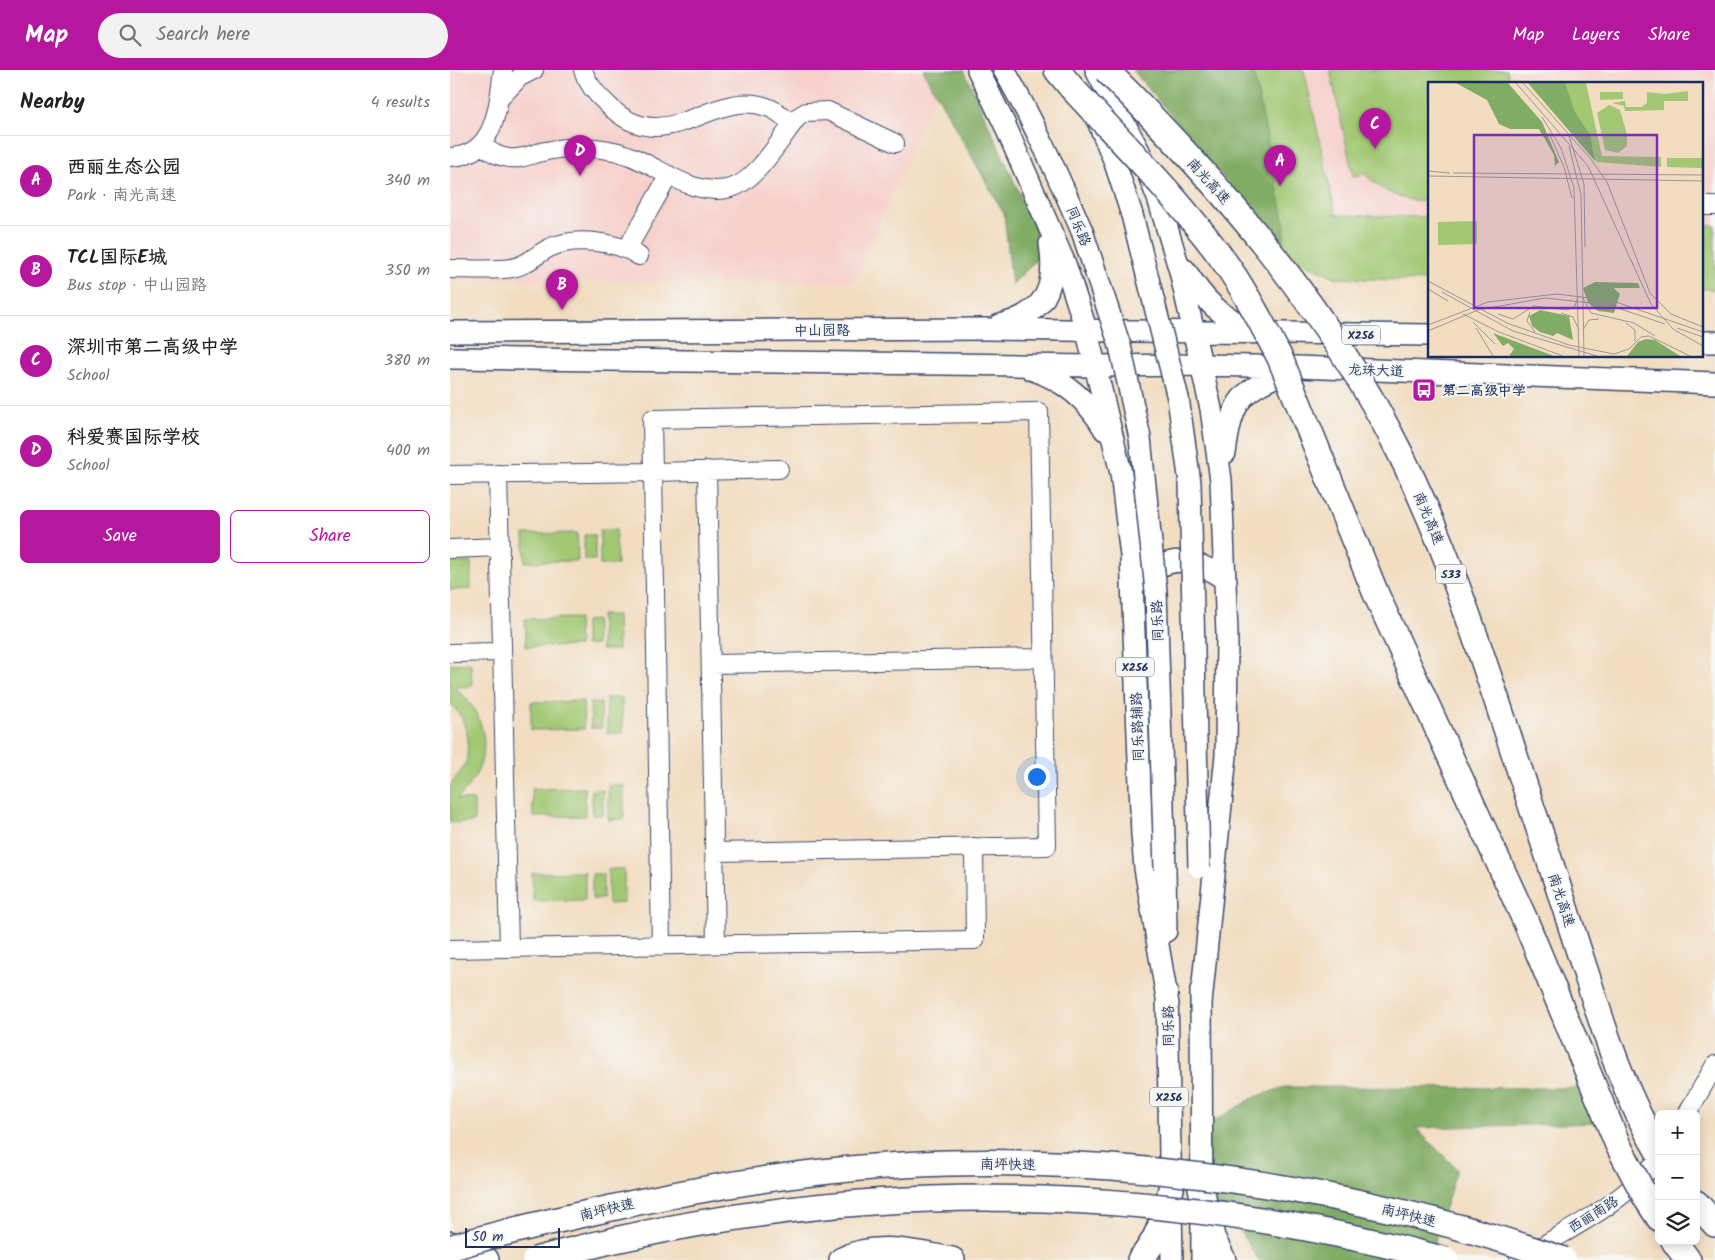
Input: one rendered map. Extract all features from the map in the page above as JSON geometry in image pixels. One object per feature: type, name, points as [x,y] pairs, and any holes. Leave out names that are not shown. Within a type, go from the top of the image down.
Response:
[{"type":"highway","name":"南光高速","points":[[1106,70],[1159,125],[1254,231],[1280,264],[1351,366],[1394,442],[1427,512],[1458,592],[1530,802],[1614,1060],[1643,1126],[1655,1146]]},
{"type":"highway","points":[[1066,76],[1167,190],[1218,253],[1240,285],[1280,358],[1376,594],[1517,902],[1618,1145],[1655,1211]]},
{"type":"highway","name":"南坪快速","points":[[450,1248],[624,1205],[762,1180],[865,1168],[948,1164],[1024,1164],[1098,1167],[1188,1176],[1340,1198],[1485,1235],[1564,1260]]},
{"type":"highway","points":[[1201,1188],[1212,1237],[1223,1260]]},
{"type":"highway","points":[[1140,1260],[1149,1250],[1157,1234],[1165,1214],[1171,1189]]},
{"type":"highway","points":[[535,1260],[633,1236],[776,1212],[867,1202],[945,1197],[1095,1200],[1180,1208],[1318,1230],[1385,1244],[1446,1260]]},
{"type":"highway","points":[[1700,1207],[1715,1224]]},
{"type":"highway","points":[[450,1244],[486,1260]]},
{"type":"highway","points":[[1677,1245],[1688,1260]]},
{"type":"highway","points":[[842,1260],[864,1252],[885,1251],[952,1260]]},
{"type":"main road","points":[[978,70],[1047,219],[1053,267],[1052,280],[1046,297],[1038,308],[1025,317],[987,329]]},
{"type":"main road","name":"同乐路","points":[[1004,70],[1024,104],[1082,231],[1120,346],[1132,395],[1142,456],[1156,591],[1165,869],[1172,1260]]},
{"type":"main road","points":[[1096,70],[1140,153],[1158,198],[1174,252],[1194,332],[1200,365]]},
{"type":"main road","points":[[1066,76],[1106,139],[1132,215],[1178,398],[1189,474],[1192,526],[1201,1003]]},
{"type":"main road","name":"同乐路辅路","points":[[1047,219],[1068,272],[1087,332],[1121,473],[1133,590],[1142,836],[1146,877],[1168,1004]]},
{"type":"main road","points":[[1174,252],[1207,301],[1231,320],[1265,332],[1294,334]]},
{"type":"main road","name":"中山园路","points":[[450,332],[987,329],[1087,332],[1194,332]]},
{"type":"main road","name":"X256","points":[[1194,332],[1428,335]]},
{"type":"main road","points":[[1702,342],[1715,342]]},
{"type":"main road","points":[[450,358],[1096,366]]},
{"type":"main road","points":[[1019,364],[1062,383],[1092,408],[1105,429],[1121,473]]},
{"type":"main road","name":"X256","points":[[1200,365],[1211,409],[1221,480],[1226,580],[1225,765],[1201,1003],[1202,1260]]},
{"type":"main road","name":"龙珠大道","points":[[1096,366],[1200,365],[1298,367],[1715,383]]},
{"type":"main road","name":"X256","points":[[1221,480],[1228,427],[1237,404],[1252,389],[1298,367]]},
{"type":"main road","points":[[1133,590],[1152,570],[1174,561],[1200,564],[1226,580]]},
{"type":"street","points":[[450,157],[468,154],[481,146],[490,132],[499,99],[502,70]]},
{"type":"street","points":[[499,99],[520,77],[534,70]]},
{"type":"street","points":[[583,70],[603,101],[618,116],[634,124],[675,126],[717,109],[752,103],[768,107],[792,124]]},
{"type":"street","points":[[481,146],[499,156],[510,158],[565,148],[614,151],[638,158],[694,187],[706,190],[734,188],[755,172],[792,124],[806,112],[828,111],[895,142]]},
{"type":"street","points":[[450,269],[513,268],[547,249],[571,242],[633,252],[669,175]]},
{"type":"street","points":[[1702,206],[1715,206]]},
{"type":"street","points":[[661,946],[652,419],[1039,412],[1047,846],[714,852]]},
{"type":"street","points":[[450,475],[779,469]]},
{"type":"street","points":[[707,470],[716,944]]},
{"type":"street","points":[[498,474],[508,948]]},
{"type":"street","points":[[450,548],[500,547]]},
{"type":"street","points":[[450,652],[502,652]]},
{"type":"street","points":[[711,664],[1044,658]]},
{"type":"street","points":[[450,949],[975,940],[974,847]]},
{"type":"street","points":[[1689,1110],[1715,1065]]},
{"type":"street","name":"西丽南路","points":[[1519,1260],[1615,1202],[1634,1187],[1655,1163]]},
{"type":"shaded area","points":[[450,70],[923,70],[936,94],[853,282],[450,280]]},
{"type":"shaded area","points":[[1304,70],[1715,70],[1715,226],[1702,225],[1702,82],[1428,82],[1428,217],[1336,215]]},
{"type":"green space","points":[[923,70],[964,70],[1036,230],[1038,258],[1012,285],[1004,214]]},
{"type":"green space","points":[[1133,70],[1304,70],[1336,215],[1428,217],[1428,281],[1337,278],[1300,261],[1283,248]]},
{"type":"green space","points":[[1133,70],[1253,70],[1285,226],[1283,248]]},
{"type":"green space","points":[[1330,70],[1507,70],[1509,82],[1428,82],[1428,201],[1410,200],[1394,195],[1379,186],[1365,174],[1353,176]]},
{"type":"green space","points":[[1702,225],[1715,226],[1715,289],[1702,289]]},
{"type":"green space","points":[[600,530],[616,530],[617,565],[600,565]]},
{"type":"green space","points":[[577,533],[578,561],[525,562],[524,534]]},
{"type":"green space","points":[[584,535],[595,535],[595,560],[584,560]]},
{"type":"green space","points":[[471,562],[471,589],[450,590],[450,563]]},
{"type":"green space","points":[[601,615],[617,615],[618,650],[601,650]]},
{"type":"green space","points":[[578,618],[579,646],[526,647],[525,619]]},
{"type":"green space","points":[[596,620],[596,645],[585,645],[585,621]]},
{"type":"green space","points":[[471,663],[472,686],[455,687],[476,714],[482,728],[484,742],[478,771],[457,799],[474,800],[474,822],[450,823],[450,786],[467,759],[468,738],[462,718],[450,702],[450,664]]},
{"type":"green space","points":[[606,698],[622,698],[623,733],[607,733]]},
{"type":"green space","points":[[583,701],[584,729],[531,730],[531,702]]},
{"type":"green space","points":[[590,703],[601,703],[602,728],[591,728]]},
{"type":"green space","points":[[608,785],[624,785],[624,819],[608,820]]},
{"type":"green space","points":[[585,788],[585,816],[533,817],[532,789]]},
{"type":"green space","points":[[592,790],[603,790],[603,815],[592,815]]},
{"type":"green space","points":[[608,869],[624,869],[624,903],[608,904]]},
{"type":"green space","points":[[585,872],[585,900],[533,901],[532,873]]},
{"type":"green space","points":[[592,874],[603,874],[603,899],[592,899]]},
{"type":"green space","points":[[1284,1087],[1582,1088],[1598,1123],[1416,1128],[1457,1169],[1429,1260],[1259,1260],[1238,1229],[1210,1213],[1206,1126],[1253,1098]]},
{"type":"place","name":"深圳市第二高级中学","points":[[1375,149]]},
{"type":"place","name":"科爱赛国际学校","points":[[580,176]]},
{"type":"place","name":"西丽生态公园","points":[[1280,186]]},
{"type":"place","name":"TCL国际E城","points":[[562,310]]},
{"type":"place","name":"第二高级中学","points":[[1424,390]]}]
